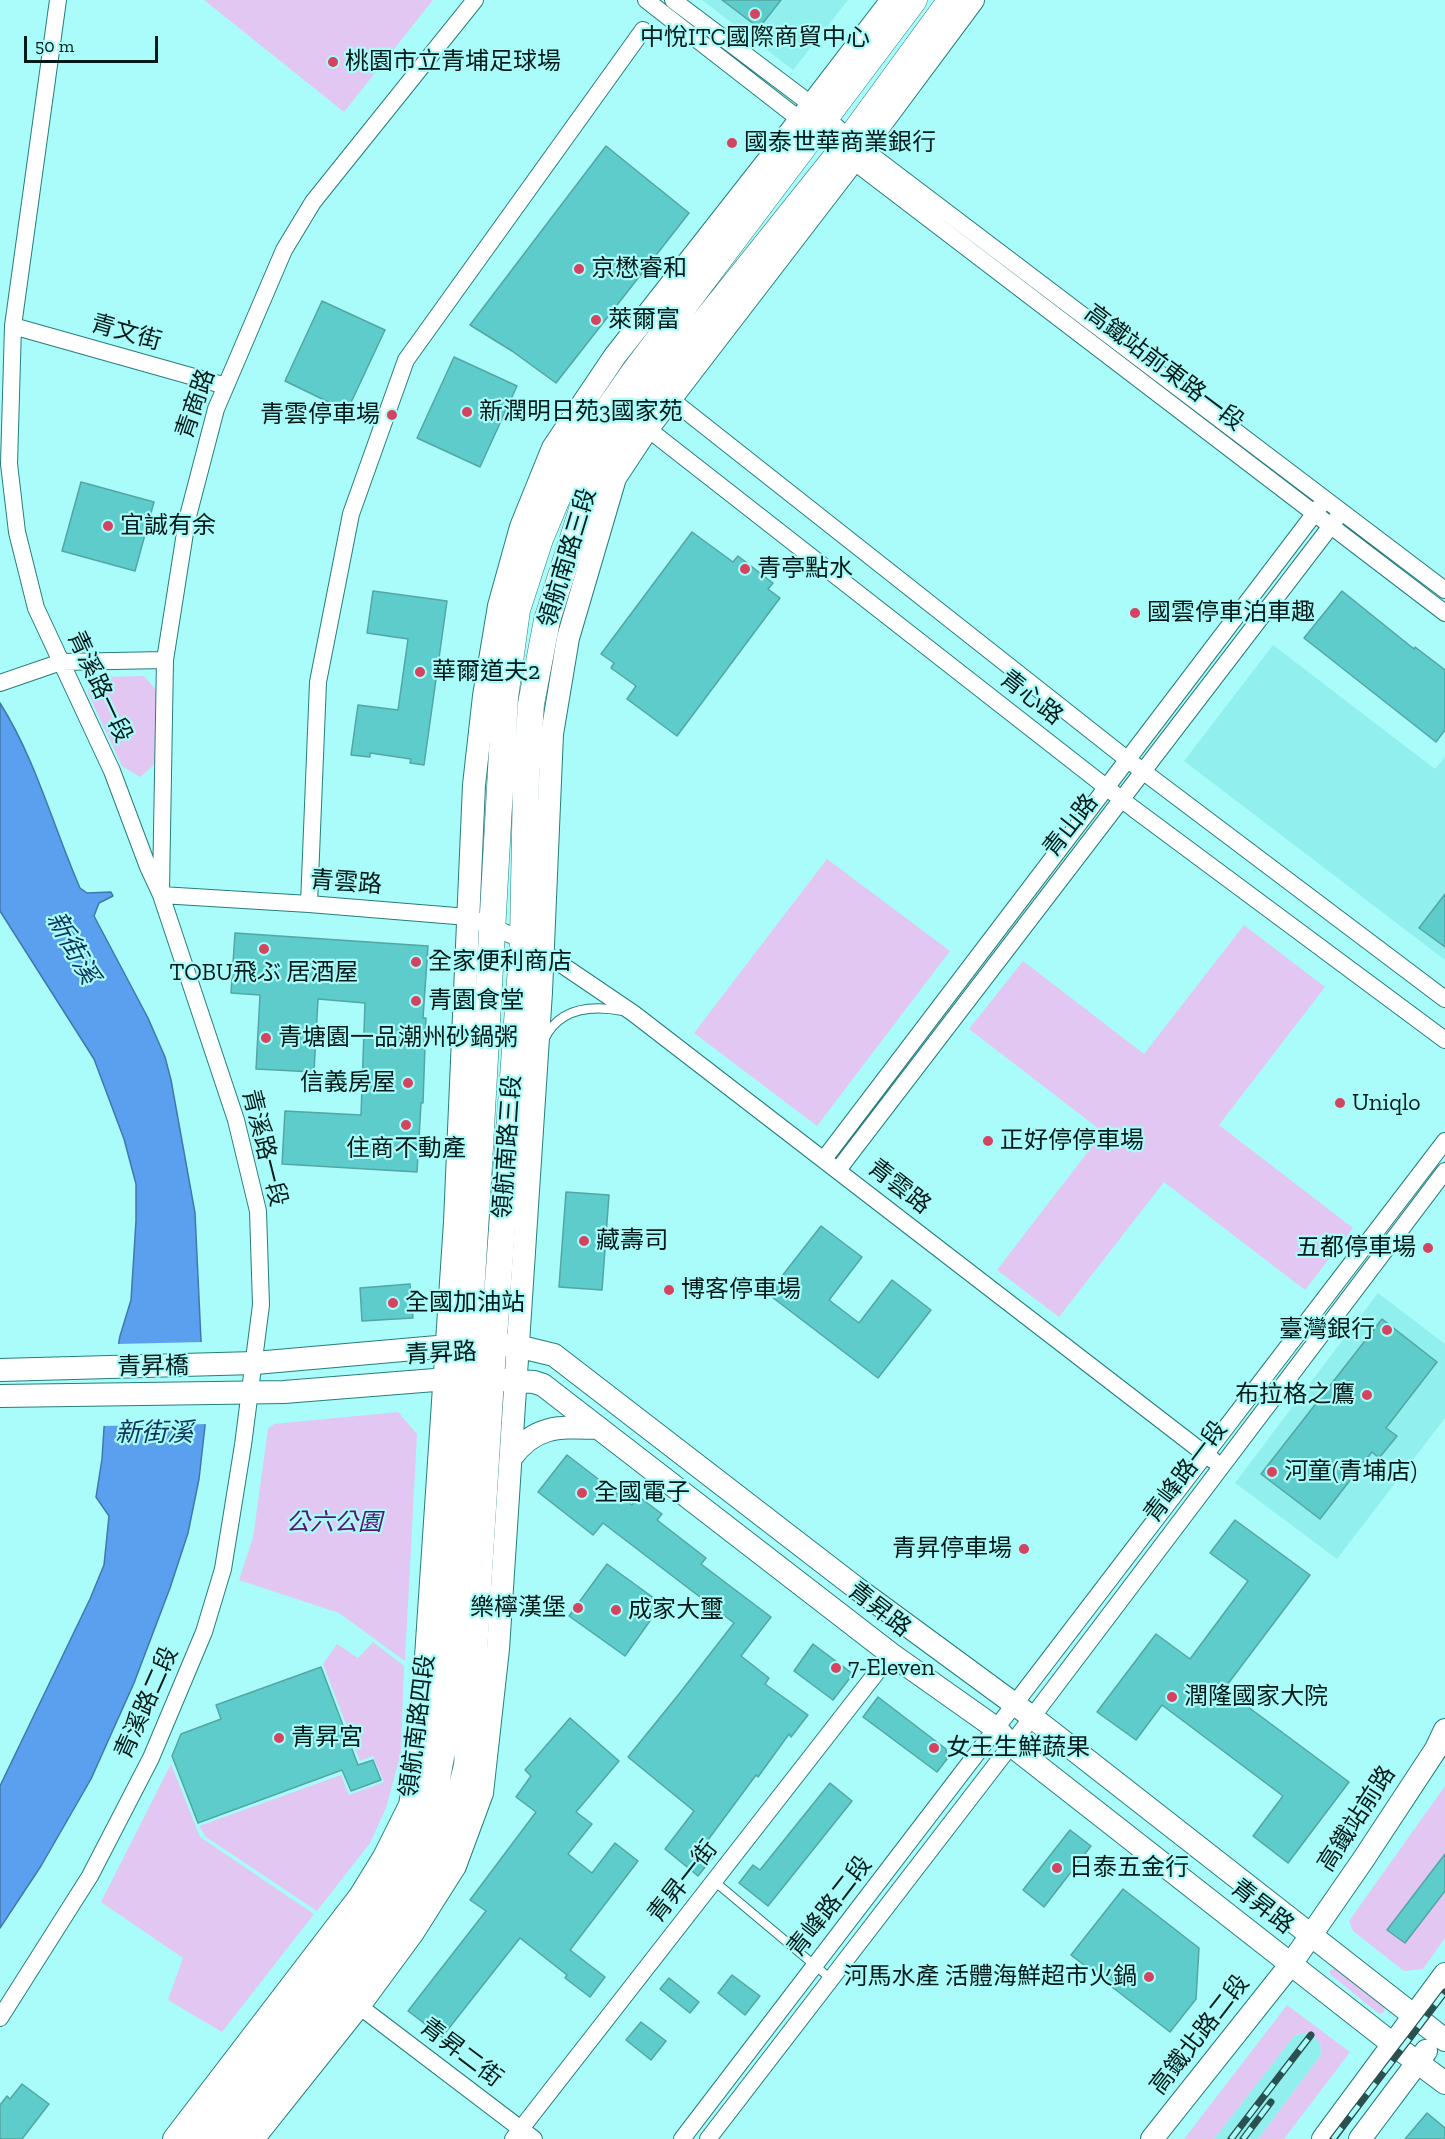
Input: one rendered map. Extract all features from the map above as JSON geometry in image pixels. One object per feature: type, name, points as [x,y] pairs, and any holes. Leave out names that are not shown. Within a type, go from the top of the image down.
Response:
[{"type":"main road","name":"領航南路三段","points":[[654,386],[813,118],[914,0]]},
{"type":"main road","name":"領航南路三段","points":[[503,1380],[533,946],[526,781],[531,704],[547,620],[595,469],[630,415],[851,150],[951,0]]},
{"type":"main road","name":"領航南路三段","points":[[455,1379],[493,928],[505,698],[517,610],[540,539],[573,458],[630,415]]},
{"type":"main road","name":"領航南路四段","points":[[199,2139],[376,1910],[402,1870],[431,1810],[443,1746],[455,1379]]},
{"type":"main road","name":"領航南路四段","points":[[228,2139],[396,1926],[423,1883],[454,1816],[467,1766],[478,1588],[503,1380]]},
{"type":"street","name":"青溪路一段","points":[[58,0],[13,326],[9,464],[17,532],[36,608],[112,771],[148,867],[161,895],[236,1120],[258,1210],[261,1305],[252,1377]]},
{"type":"street","name":"青商路","points":[[161,895],[165,660],[187,519],[216,409],[284,250],[313,202],[475,0]]},
{"type":"street","points":[[646,0],[813,118]]},
{"type":"street","points":[[672,0],[813,118]]},
{"type":"street","name":"領航南路三段","points":[[457,1345],[456,1210],[474,785],[484,696],[499,606],[521,527],[553,448],[593,387],[615,356],[813,118],[892,0]]},
{"type":"street","name":"領航南路三段","points":[[851,150],[973,0]]},
{"type":"street","points":[[309,904],[318,682],[351,514],[406,360],[643,30]]},
{"type":"street","name":"高鐵站前東路一段","points":[[813,118],[851,150],[1320,506],[1341,512],[1445,590]]},
{"type":"street","name":"青文街","points":[[13,326],[226,386]]},
{"type":"street","name":"青心路","points":[[615,356],[1128,760],[1445,999]]},
{"type":"street","name":"青心路","points":[[593,387],[1107,789],[1445,1040]]},
{"type":"street","name":"高鐵站前東路一段","points":[[1320,506],[1330,525],[1445,613]]},
{"type":"street","name":"青山路","points":[[824,1159],[1320,506]]},
{"type":"street","name":"青山路","points":[[838,1170],[1341,512]]},
{"type":"street","points":[[0,683],[61,662],[165,660]]},
{"type":"street","name":"青雲路","points":[[161,895],[468,917],[533,946],[633,1012],[1221,1466]]},
{"type":"street","name":"領航南路三段","points":[[505,1345],[536,1057],[533,946]]},
{"type":"street","name":"青峰路一段","points":[[1024,1711],[1205,1455],[1445,1141]]},
{"type":"street","name":"青峰路一段","points":[[1004,1737],[1221,1466],[1445,1171]]},
{"type":"street","name":"青昇路","points":[[209,1392],[252,1377],[457,1345],[505,1345],[554,1355],[855,1587],[1024,1711],[1414,2017],[1443,2034]]},
{"type":"street","name":"青昇路","points":[[208,1364],[252,1377],[284,1392],[455,1379],[503,1380],[543,1385],[891,1654],[1004,1737],[1445,2083]]},
{"type":"street","name":"青昇橋","points":[[0,1370],[208,1364]]},
{"type":"street","name":"青溪路二段","points":[[0,2018],[90,1876],[151,1758],[204,1632],[223,1569],[252,1377]]},
{"type":"street","name":"領航南路四段","points":[[174,2139],[360,1896],[384,1857],[410,1805],[420,1747],[455,1379]]},
{"type":"street","points":[[253,2139],[359,2006],[412,1934],[455,1866],[482,1793],[498,1648],[511,1458],[503,1380]]},
{"type":"street","name":"青昇橋","points":[[0,1396],[209,1392]]},
{"type":"street","points":[[511,1458],[518,1447],[547,1429],[599,1428]]},
{"type":"street","points":[[478,1588],[494,1684]]},
{"type":"street","name":"青昇一街","points":[[516,2134],[891,1654]]},
{"type":"street","name":"高鐵站前路","points":[[1291,1964],[1430,1758],[1445,1730]]},
{"type":"street","name":"青峰路二段","points":[[682,2139],[814,1966],[1004,1737]]},
{"type":"street","name":"青峰路二段","points":[[708,2139],[831,1979],[1004,1737]]},
{"type":"street","name":"高鐵北路二段","points":[[1152,2139],[1291,1964]]},
{"type":"street","points":[[1323,2139],[1445,1974]]},
{"type":"street","name":"青昇二街","points":[[359,2006],[516,2134],[534,2139]]},
{"type":"street","points":[[1360,2139],[1417,2062],[1443,2034]]},
{"type":"lane","points":[[536,1057],[547,1034],[562,1018],[583,1008],[605,1007],[633,1012]]},
{"type":"lane","points":[[714,1881],[831,1979]]},
{"type":"shaded area","points":[[702,0],[848,0],[793,70]]},
{"type":"shaded area","points":[[1273,645],[1435,769],[1445,757],[1445,960],[1184,761]]},
{"type":"shaded area","name":"布拉格之鷹","points":[[1378,1293],[1445,1344],[1445,1418],[1337,1559],[1235,1483]]},
{"type":"shaded area","points":[[1308,2033],[1320,2042],[1321,2055],[1258,2139],[1214,2139],[1295,2035]]},
{"type":"green space","name":"桃園市立青埔足球場","points":[[204,0],[433,0],[344,112]]},
{"type":"green space","points":[[144,676],[157,691],[156,763],[140,777],[122,766],[87,691],[100,677]]},
{"type":"green space","points":[[827,859],[950,951],[817,1126],[694,1033]]},
{"type":"green space","points":[[1244,925],[1325,987],[1219,1125],[1353,1228],[1305,1290],[1164,1182],[1059,1317],[997,1270],[1103,1132],[969,1029],[1023,961],[1144,1054]]},
{"type":"green space","name":"公六公園","points":[[398,1412],[417,1434],[405,1661],[339,1613],[239,1580],[253,1538],[268,1429],[274,1424]]},
{"type":"green space","points":[[373,1642],[404,1666],[401,1753],[386,1808],[370,1843],[317,1911],[206,1837],[199,1826],[341,1775],[349,1795],[384,1782],[373,1756],[360,1761],[323,1664],[337,1644],[358,1658]]},
{"type":"green space","points":[[171,1764],[200,1837],[314,1914],[222,2032],[168,2000],[183,1958],[101,1902]]},
{"type":"green space","points":[[1445,1786],[1445,1938],[1423,1969],[1404,1971],[1353,1931],[1349,1921]]},
{"type":"green space","points":[[1335,1969],[1384,2007],[1383,2013],[1379,2014],[1330,1974],[1330,1970]]},
{"type":"green space","points":[[1287,2005],[1350,2052],[1284,2139],[1258,2139],[1321,2055],[1320,2042],[1308,2033],[1295,2035],[1214,2139],[1184,2139]]},
{"type":"water","name":"新街溪","points":[[0,703],[34,770],[80,888],[87,893],[111,892],[113,896],[99,903],[94,916],[148,1018],[165,1057],[195,1213],[205,1426],[199,1479],[188,1533],[134,1683],[91,1779],[41,1866],[0,1928],[0,1786],[90,1599],[104,1565],[109,1516],[96,1497],[104,1428],[120,1336],[131,1300],[136,1184],[124,1139],[94,1059],[0,911]]},
{"type":"pier","points":[[204,1342],[208,1424],[101,1426],[116,1344]]},
{"type":"building","name":"中悅ITC國際商貿中心","points":[[722,0],[781,0],[759,28]]},
{"type":"building","name":"京懋睿和","points":[[606,146],[689,213],[556,383],[512,351],[470,325]]},
{"type":"building","points":[[322,301],[385,330],[347,411],[285,381]]},
{"type":"building","name":"新潤明日苑3國家苑","points":[[454,357],[517,386],[480,467],[417,438]]},
{"type":"building","name":"宜誠有余","points":[[81,482],[154,502],[135,571],[62,551]]},
{"type":"building","points":[[692,532],[733,562],[738,556],[773,583],[768,589],[780,598],[677,736],[627,699],[636,686],[611,668],[614,663],[601,654]]},
{"type":"building","name":"華爾道夫2","points":[[373,591],[447,601],[424,765],[410,763],[411,759],[370,753],[370,757],[351,755],[358,705],[398,710],[408,639],[367,633]]},
{"type":"building","points":[[1342,591],[1414,649],[1415,647],[1445,670],[1445,730],[1436,742],[1304,638]]},
{"type":"building","points":[[1445,894],[1445,947],[1419,928]]},
{"type":"building","points":[[235,933],[428,946],[423,1018],[426,1018],[423,1103],[421,1103],[417,1172],[282,1164],[285,1111],[361,1115],[365,1003],[318,999],[314,1072],[256,1069],[260,995],[231,993]]},
{"type":"building","name":"藏壽司","points":[[566,1192],[609,1195],[602,1290],[559,1287]]},
{"type":"building","points":[[821,1226],[862,1257],[829,1300],[859,1323],[892,1280],[931,1310],[878,1378],[768,1294]]},
{"type":"building","points":[[410,1284],[413,1318],[362,1321],[360,1288]]},
{"type":"building","name":"布拉格之鷹","points":[[1382,1319],[1437,1362],[1386,1428],[1397,1436],[1379,1458],[1372,1452],[1320,1519],[1261,1474]]},
{"type":"building","points":[[567,1455],[632,1505],[638,1496],[662,1514],[657,1520],[706,1558],[701,1564],[771,1617],[741,1656],[769,1678],[765,1684],[808,1715],[791,1737],[789,1734],[758,1777],[756,1775],[702,1848],[713,1857],[698,1876],[665,1849],[694,1811],[628,1757],[734,1623],[603,1523],[593,1535],[538,1492]]},
{"type":"building","name":"潤隆國家大院","points":[[1235,1520],[1310,1575],[1224,1689],[1349,1782],[1288,1863],[1253,1836],[1283,1796],[1162,1705],[1136,1740],[1097,1712],[1156,1634],[1190,1659],[1248,1581],[1210,1553]]},
{"type":"building","name":"成家大璽","points":[[607,1564],[662,1604],[625,1656],[569,1616]]},
{"type":"building","points":[[813,1644],[853,1674],[833,1700],[794,1671]]},
{"type":"building","points":[[321,1667],[358,1765],[373,1760],[381,1780],[351,1791],[342,1770],[198,1823],[172,1756],[181,1734],[221,1719],[216,1705]]},
{"type":"building","points":[[878,1697],[946,1749],[947,1759],[937,1772],[863,1717]]},
{"type":"building","points":[[570,1718],[619,1761],[576,1812],[592,1824],[568,1854],[592,1873],[615,1843],[638,1861],[570,1950],[605,1977],[590,1997],[565,1978],[567,1975],[520,1938],[442,2037],[408,2011],[486,1911],[470,1900],[536,1812],[516,1797],[531,1776],[525,1770]]},
{"type":"building","points":[[830,1783],[852,1801],[768,1906],[739,1883],[753,1865],[760,1870]]},
{"type":"building","name":"日泰五金行","points":[[1070,1830],[1091,1846],[1044,1907],[1023,1890]]},
{"type":"building","points":[[1445,1854],[1445,1891],[1405,1943],[1387,1930]]},
{"type":"building","name":"河馬水產 活體海鮮超市火鍋","points":[[1123,1889],[1199,1948],[1196,1999],[1170,2032],[1071,1955]]},
{"type":"building","points":[[732,1975],[760,1996],[745,2015],[718,1993]]},
{"type":"building","points":[[669,1978],[699,2002],[690,2013],[660,1989]]},
{"type":"building","points":[[641,2022],[666,2041],[651,2060],[626,2040]]},
{"type":"building","points":[[22,2084],[49,2104],[22,2139],[0,2139],[0,2105],[7,2096],[10,2099]]},
{"type":"building","points":[[1427,2113],[1445,2128],[1445,2139],[1405,2139]]},
{"type":"railway","points":[[1333,2139],[1445,1992]]},
{"type":"railway","points":[[1231,2139],[1311,2035]]},
{"type":"railway","points":[[1243,2139],[1271,2102]]},
{"type":"place","name":"中悅ITC國際商貿中心","points":[[755,14]]},
{"type":"place","name":"桃園市立青埔足球場","points":[[333,62]]},
{"type":"place","name":"國泰世華商業銀行","points":[[732,143]]},
{"type":"place","name":"京懋睿和","points":[[579,269]]},
{"type":"place","name":"萊爾富","points":[[596,320]]},
{"type":"place","name":"新潤明日苑3國家苑","points":[[467,412]]},
{"type":"place","name":"青雲停車場","points":[[392,415]]},
{"type":"place","name":"宜誠有余","points":[[108,526]]},
{"type":"place","name":"青亭點水","points":[[745,569]]},
{"type":"place","name":"國雲停車泊車趣","points":[[1135,613]]},
{"type":"place","name":"華爾道夫2","points":[[420,672]]},
{"type":"place","name":"TOBU飛ぶ 居酒屋","points":[[264,949]]},
{"type":"place","name":"全家便利商店","points":[[416,962]]},
{"type":"place","name":"青園食堂","points":[[416,1001]]},
{"type":"place","name":"青塘園一品潮州砂鍋粥","points":[[266,1038]]},
{"type":"place","name":"信義房屋","points":[[408,1083]]},
{"type":"place","name":"Uniqlo","points":[[1340,1103]]},
{"type":"place","name":"住商不動產","points":[[406,1125]]},
{"type":"place","name":"正好停停車場","points":[[988,1141]]},
{"type":"place","name":"藏壽司","points":[[584,1241]]},
{"type":"place","name":"五都停車場","points":[[1428,1248]]},
{"type":"place","name":"博客停車場","points":[[669,1290]]},
{"type":"place","name":"全國加油站","points":[[393,1303]]},
{"type":"place","name":"臺灣銀行","points":[[1387,1330]]},
{"type":"place","name":"布拉格之鷹","points":[[1367,1395]]},
{"type":"place","name":"河童(青埔店)","points":[[1272,1472]]},
{"type":"place","name":"全國電子","points":[[582,1493]]},
{"type":"place","name":"青昇停車場","points":[[1024,1549]]},
{"type":"place","name":"樂檸漢堡","points":[[578,1608]]},
{"type":"place","name":"成家大璽","points":[[616,1610]]},
{"type":"place","name":"7-Eleven","points":[[836,1668]]},
{"type":"place","name":"潤隆國家大院","points":[[1172,1697]]},
{"type":"place","name":"青昇宮","points":[[279,1738]]},
{"type":"place","name":"女王生鮮蔬果","points":[[934,1748]]},
{"type":"place","name":"日泰五金行","points":[[1057,1868]]},
{"type":"place","name":"河馬水產 活體海鮮超市火鍋","points":[[1149,1977]]}]
